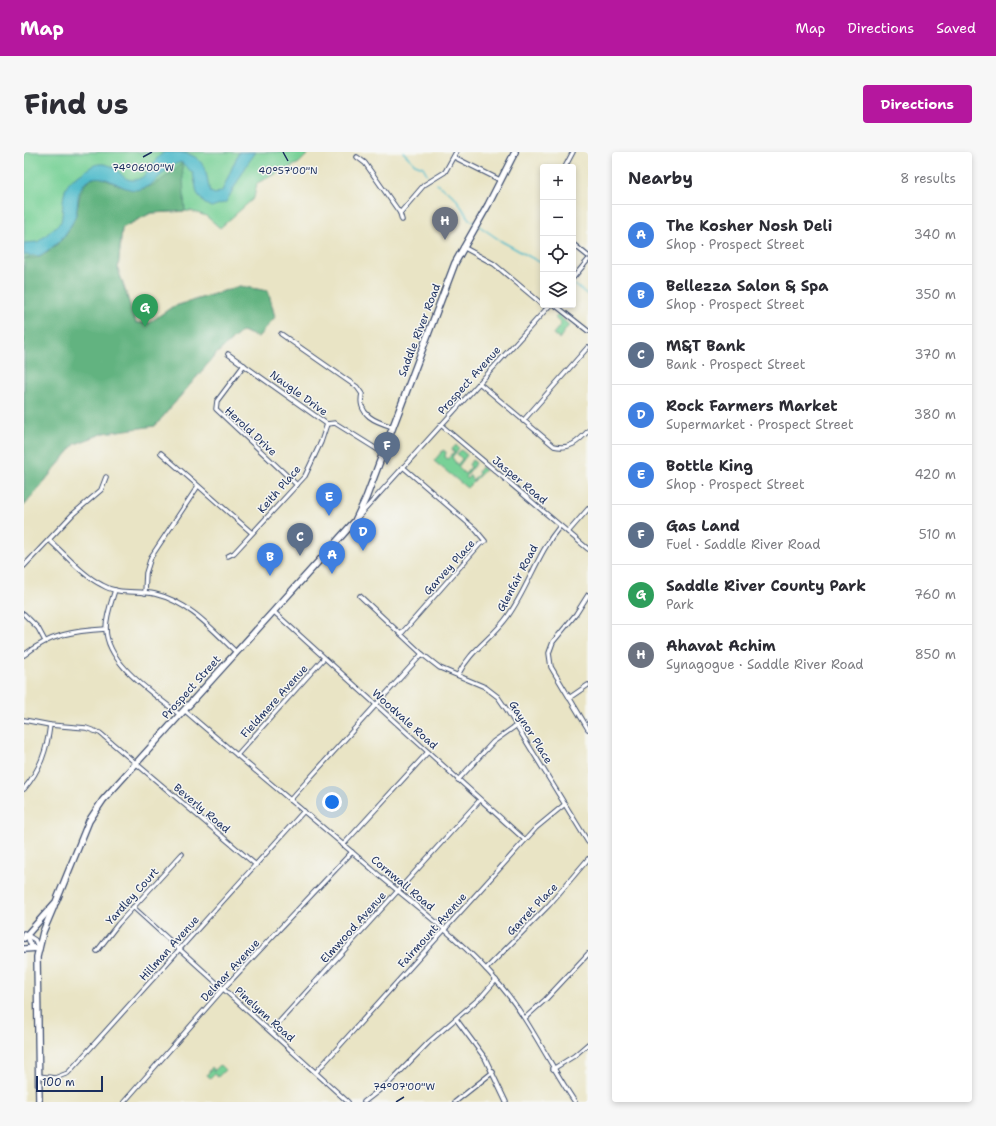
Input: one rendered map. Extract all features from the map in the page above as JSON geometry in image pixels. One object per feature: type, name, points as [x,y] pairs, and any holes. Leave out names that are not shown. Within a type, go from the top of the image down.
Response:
[{"type":"main road","name":"Saddle River Road","points":[[355,521],[366,498],[455,263],[515,152]]},
{"type":"main road","name":"Prospect Street","points":[[25,935],[56,902],[95,811],[182,712],[355,521]]},
{"type":"main road","points":[[39,1102],[37,966],[39,948],[56,902]]},
{"type":"main road","points":[[24,949],[39,948]]},
{"type":"street","points":[[400,213],[424,185],[445,172],[456,152]]},
{"type":"street","points":[[567,164],[573,152]]},
{"type":"street","points":[[357,157],[365,163],[400,213],[402,220]]},
{"type":"street","points":[[454,158],[500,180]]},
{"type":"street","points":[[576,246],[588,256]]},
{"type":"street","points":[[464,247],[494,264],[540,301]]},
{"type":"street","points":[[576,274],[588,260]]},
{"type":"street","name":"Prospect Avenue","points":[[403,467],[544,308]]},
{"type":"street","points":[[559,308],[588,331]]},
{"type":"street","points":[[281,334],[357,387],[362,394],[361,402],[365,413],[374,421],[393,427]]},
{"type":"street","points":[[523,421],[588,347]]},
{"type":"street","name":"Naugle Drive","points":[[228,354],[327,424],[335,423],[383,454]]},
{"type":"street","name":"Herold Drive","points":[[244,365],[217,401],[216,409],[297,485]]},
{"type":"street","points":[[479,383],[549,443],[558,447],[574,444],[588,431]]},
{"type":"street","name":"Keith Place","points":[[228,556],[234,553],[297,485],[310,467],[327,424]]},
{"type":"street","name":"Jasper Road","points":[[441,425],[588,549]]},
{"type":"street","points":[[161,453],[252,533]]},
{"type":"street","name":"Prospect Street","points":[[355,521],[403,467]]},
{"type":"street","name":"Garvey Place","points":[[401,634],[480,544],[485,541],[476,529],[403,467]]},
{"type":"street","points":[[24,566],[73,514],[101,490],[106,476]]},
{"type":"street","points":[[145,593],[146,573],[151,557],[198,486]]},
{"type":"street","points":[[568,532],[588,509]]},
{"type":"street","name":"Glenfair Road","points":[[458,675],[468,657],[495,632],[514,607],[547,542],[560,526]]},
{"type":"street","points":[[49,540],[95,581],[115,590],[164,596],[189,609],[236,652]]},
{"type":"street","points":[[24,655],[45,641],[72,632],[106,629],[108,612],[115,590]]},
{"type":"street","points":[[588,595],[576,614],[553,642],[549,653],[551,667],[588,728]]},
{"type":"street","name":"Gaynor Place","points":[[360,596],[422,654],[440,668],[478,683],[492,692],[504,705],[588,842]]},
{"type":"street","name":"Woodvale Road","points":[[273,611],[525,840]]},
{"type":"street","points":[[24,614],[38,628],[45,641]]},
{"type":"street","name":"Cornwall Road","points":[[106,629],[110,648],[118,662],[237,755],[444,930],[486,969],[524,1018],[553,1070],[575,1102]]},
{"type":"street","points":[[290,800],[422,654]]},
{"type":"street","name":"Fieldmere Avenue","points":[[237,755],[324,658]]},
{"type":"street","points":[[569,698],[588,685]]},
{"type":"street","name":"Beverly Road","points":[[24,720],[50,725],[94,730],[106,738],[256,865]]},
{"type":"street","points":[[24,789],[33,777],[45,755],[50,725]]},
{"type":"street","points":[[458,780],[493,742],[516,725]]},
{"type":"street","points":[[343,845],[428,752]]},
{"type":"street","name":"Elmwood Avenue","points":[[271,1031],[480,800]]},
{"type":"street","name":"Fairmount Avenue","points":[[316,1072],[525,840],[545,819],[565,804]]},
{"type":"street","name":"Hillman Avenue","points":[[38,1076],[55,1078],[68,1072],[304,812]]},
{"type":"street","name":"Delmar Avenue","points":[[124,1102],[224,989],[352,852]]},
{"type":"street","name":"Yardley Court","points":[[97,951],[118,924],[182,854]]},
{"type":"street","name":"Garret Place","points":[[486,969],[549,905],[588,859]]},
{"type":"street","name":"Pinelynn Road","points":[[133,907],[348,1102]]},
{"type":"street","points":[[25,935],[31,946],[39,948]]},
{"type":"street","points":[[25,935],[35,940],[39,948]]},
{"type":"street","points":[[524,1018],[546,999],[588,954]]},
{"type":"street","points":[[364,1102],[391,1081],[424,1047],[482,996],[496,980]]},
{"type":"street","points":[[456,1019],[478,1047],[493,1072],[506,1102]]},
{"type":"street","points":[[553,1070],[574,1056],[588,1044]]},
{"type":"street","points":[[455,1102],[493,1072]]},
{"type":"green space","points":[[24,152],[310,152],[299,163],[257,183],[254,198],[220,228],[206,216],[191,211],[151,213],[122,228],[118,269],[136,323],[149,323],[172,307],[240,286],[268,291],[275,317],[258,337],[242,331],[217,353],[155,426],[126,425],[75,444],[24,506]]},
{"type":"green space","points":[[182,163],[185,211],[151,213],[122,228],[118,269],[136,323],[149,323],[172,307],[240,286],[268,291],[275,317],[258,337],[242,331],[217,353],[155,426],[104,433],[75,444],[24,506],[24,258],[39,257],[45,254],[60,241],[72,224],[82,189],[91,180],[98,176],[124,187],[134,189],[143,188],[152,186]]},
{"type":"green space","points":[[558,315],[569,325],[559,339],[553,334],[561,324],[555,318]]},
{"type":"green space","points":[[456,445],[459,449],[452,457],[457,465],[462,459],[457,454],[461,450],[467,455],[458,467],[465,474],[471,467],[469,465],[472,460],[476,463],[465,477],[467,479],[470,475],[472,480],[479,474],[478,472],[481,467],[485,470],[467,488],[434,461],[443,450],[446,452],[445,457],[448,459],[454,452],[452,449]]},
{"type":"green space","points":[[220,1065],[225,1070],[218,1077],[214,1074],[210,1078],[207,1075],[212,1067],[214,1069],[213,1072]]},
{"type":"water","points":[[165,152],[184,153],[195,157],[200,161],[206,173],[210,192],[215,194],[222,191],[239,152],[256,152],[248,163],[226,202],[211,207],[204,203],[197,193],[193,173],[181,162],[170,167],[152,184],[141,189],[134,190],[107,179],[93,178],[87,181],[80,189],[75,217],[65,235],[51,248],[39,256],[24,255],[24,243],[38,242],[61,222],[65,190],[69,182],[97,164],[111,166],[127,179],[139,179],[144,176],[157,159]]},
{"type":"waterway","points":[[403,152],[415,164],[423,167],[427,174]]},
{"type":"waterway","points":[[437,184],[455,197],[469,219],[501,241],[540,262]]},
{"type":"waterway","points":[[576,286],[588,295]]},
{"type":"place","name":"Ahavat Achim","points":[[445,240]]},
{"type":"place","name":"Saddle River County Park","points":[[145,327]]},
{"type":"place","name":"Gas Land","points":[[387,465]]},
{"type":"place","name":"Bottle King","points":[[329,516]]},
{"type":"place","name":"Rock Farmers Market","points":[[363,551]]},
{"type":"place","name":"M&T Bank","points":[[300,556]]},
{"type":"place","name":"The Kosher Nosh Deli","points":[[332,574]]},
{"type":"place","name":"Bellezza Salon & Spa","points":[[270,576]]}]
